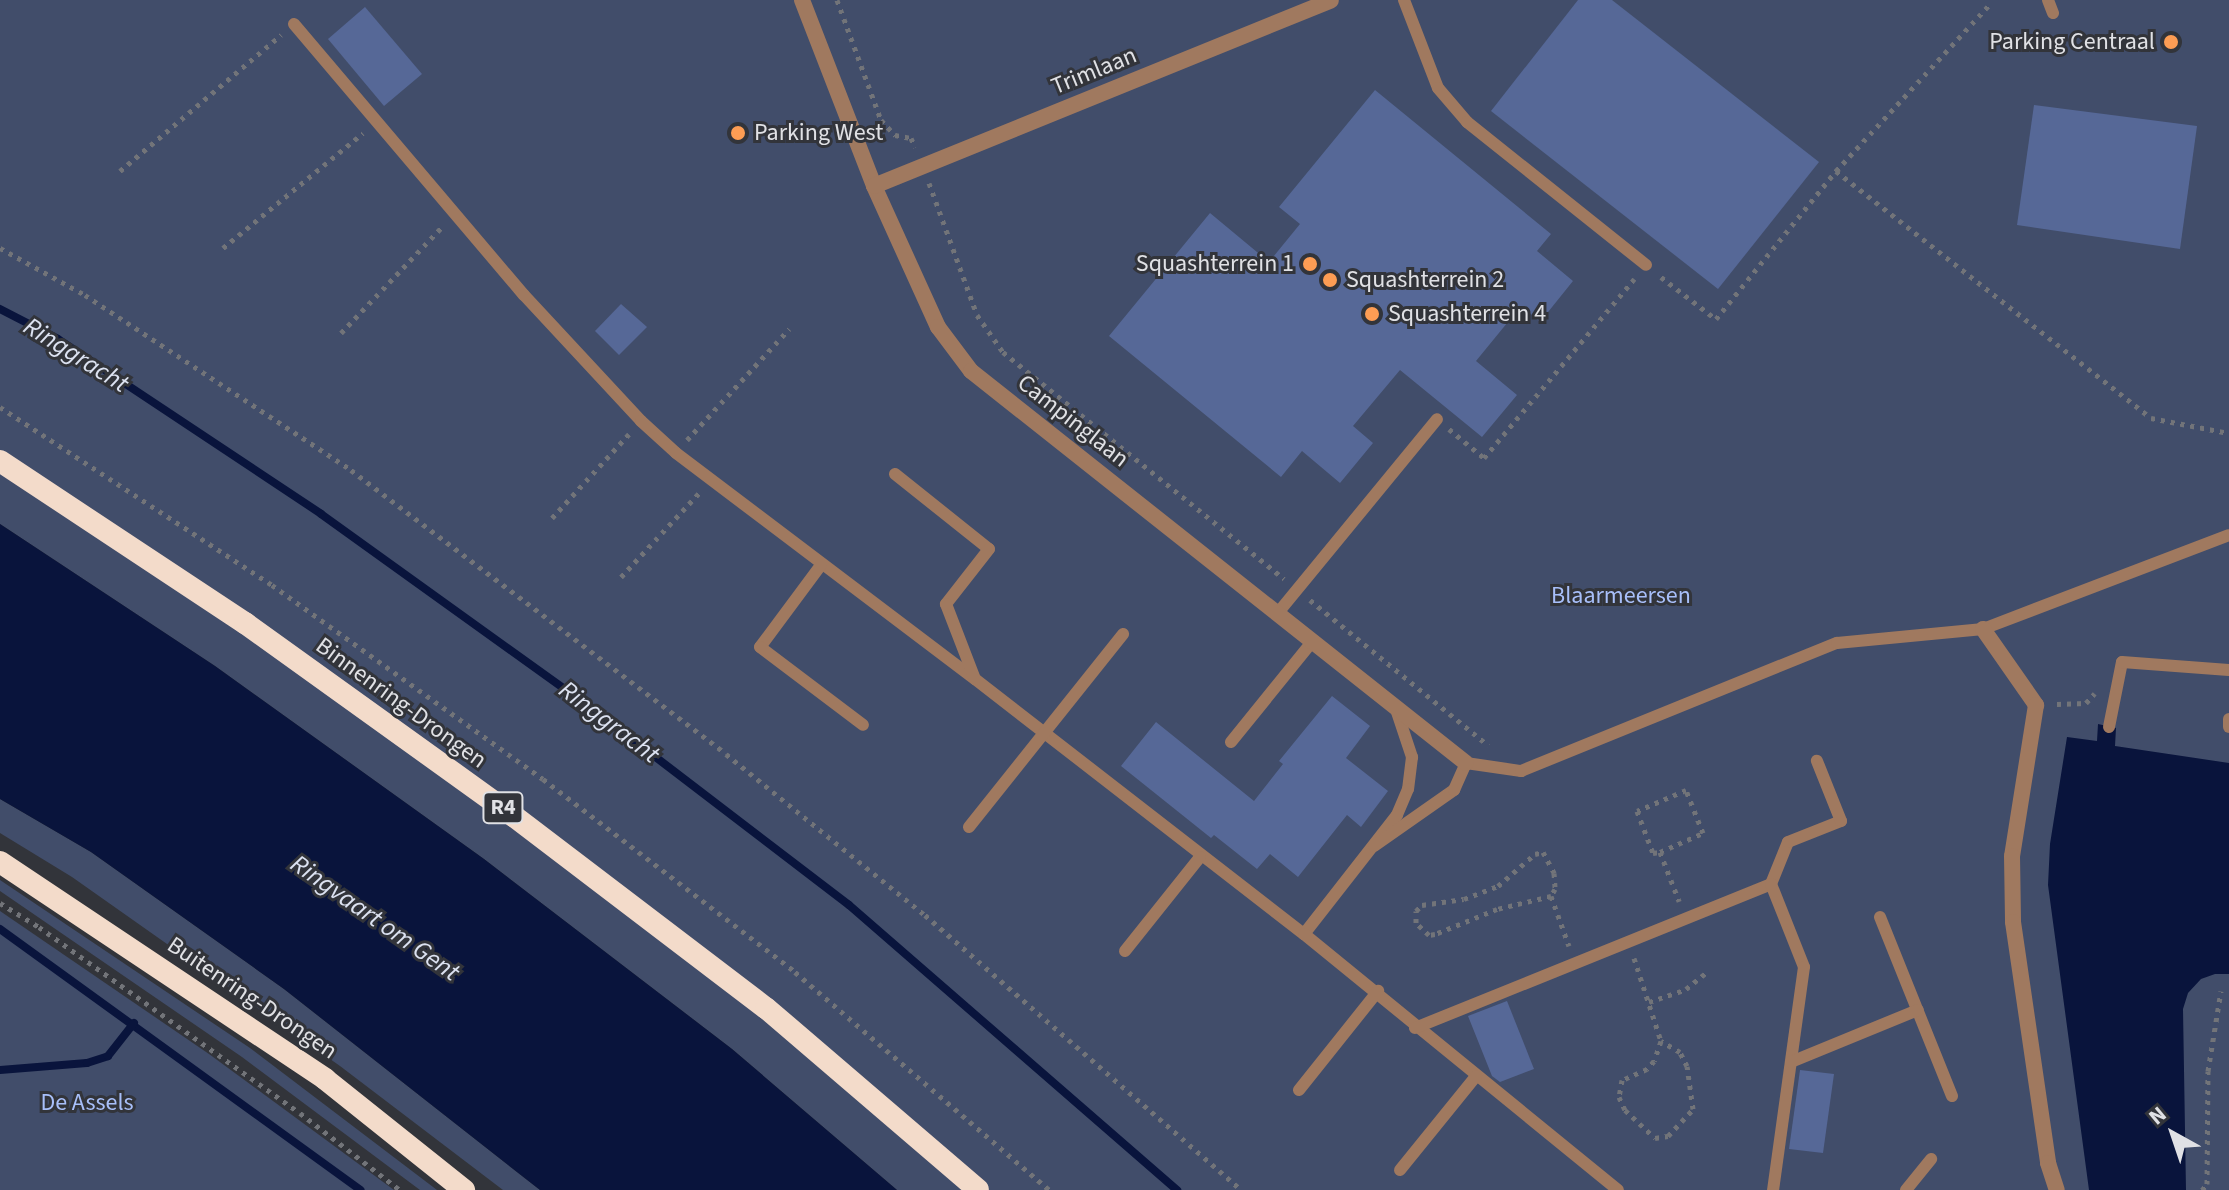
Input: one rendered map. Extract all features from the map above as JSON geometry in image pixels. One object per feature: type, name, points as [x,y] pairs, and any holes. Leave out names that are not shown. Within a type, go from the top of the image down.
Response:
[{"type":"highway","name":"Binnenring-Drongen","points":[[0,461],[245,623],[515,817],[766,1008],[978,1190]]},
{"type":"highway","name":"Buitenring-Drongen","points":[[0,862],[325,1079],[464,1190]]},
{"type":"street","name":"Campinglaan","points":[[802,0],[874,186],[938,327],[971,371],[1466,763]]},
{"type":"street","name":"Trimlaan","points":[[874,186],[1331,0]]},
{"type":"street","points":[[1983,629],[2036,705],[2012,856],[2013,922],[2048,1163],[2057,1190]]},
{"type":"lane","points":[[1404,0],[1438,88],[1467,122],[1646,265]]},
{"type":"lane","points":[[2048,0],[2053,13]]},
{"type":"lane","points":[[294,24],[454,214],[641,421],[676,453],[975,679],[1200,857],[1378,991],[1415,1028],[1618,1190]]},
{"type":"lane","points":[[1277,614],[1437,419]]},
{"type":"lane","points":[[895,474],[989,549],[946,604],[975,679]]},
{"type":"lane","points":[[1374,846],[1454,790],[1466,763],[1521,771],[1837,643],[1983,629],[2229,535]]},
{"type":"lane","points":[[821,565],[760,647],[863,725]]},
{"type":"lane","points":[[969,827],[1123,634]]},
{"type":"lane","points":[[1231,742],[1312,642]]},
{"type":"lane","points":[[2109,727],[2122,662],[2229,670]]},
{"type":"lane","points":[[1304,934],[1397,815],[1408,789],[1412,757],[1396,709]]},
{"type":"lane","points":[[2229,719],[2229,727]]},
{"type":"lane","points":[[1773,1190],[1804,967],[1771,884],[1788,842],[1841,821],[1817,761]]},
{"type":"lane","points":[[1125,951],[1200,857]]},
{"type":"lane","points":[[1415,1028],[1771,884]]},
{"type":"lane","points":[[1880,917],[1952,1096]]},
{"type":"lane","points":[[1299,1090],[1378,991]]},
{"type":"lane","points":[[1791,1062],[1918,1010]]},
{"type":"lane","points":[[1400,1170],[1476,1076]]},
{"type":"lane","points":[[1906,1190],[1931,1159]]},
{"type":"path","points":[[837,0],[881,120],[895,135],[911,138],[915,148]]},
{"type":"path","points":[[1437,419],[1484,458],[1646,265],[1716,319],[1836,171],[1990,4]]},
{"type":"path","points":[[120,171],[294,24]]},
{"type":"path","points":[[223,248],[376,122]]},
{"type":"path","points":[[1836,171],[2151,418],[2229,433]]},
{"type":"path","points":[[928,179],[977,315],[1003,352],[1521,771]]},
{"type":"path","points":[[341,333],[454,214]]},
{"type":"path","points":[[0,248],[85,295],[351,470],[713,745],[925,915],[1241,1190]]},
{"type":"path","points":[[676,453],[789,329]]},
{"type":"path","points":[[0,407],[272,585],[543,779],[795,972],[1049,1190]]},
{"type":"path","points":[[552,518],[641,421]]},
{"type":"path","points":[[621,577],[710,481]]},
{"type":"path","points":[[2036,705],[2086,703],[2122,662]]},
{"type":"path","points":[[1686,790],[1703,833],[1660,852],[1653,853],[1637,811],[1686,790]]},
{"type":"path","points":[[1551,896],[1510,904],[1435,934],[1429,935],[1416,923],[1416,911],[1422,905],[1464,899],[1498,886],[1535,854],[1543,852],[1554,873],[1555,889],[1551,896],[1575,963]]},
{"type":"path","points":[[1660,852],[1686,919]]},
{"type":"path","points":[[0,903],[39,927],[300,1113],[400,1190]]},
{"type":"path","points":[[1628,942],[1661,1041],[1654,1061],[1647,1069],[1622,1080],[1618,1088],[1625,1110],[1655,1138],[1668,1136],[1693,1109],[1687,1066],[1680,1052],[1661,1041]]},
{"type":"path","points":[[1649,1002],[1686,989],[1706,973]]},
{"type":"path","points":[[2202,1190],[2207,1184],[2208,1071],[2221,991]]},
{"type":"green space","name":"Blaarmeersen","points":[[0,0],[2229,0],[2229,1190],[897,1190],[732,1049],[484,859],[215,666],[0,524]]},
{"type":"green space","points":[[0,799],[91,852],[284,989],[540,1190],[503,1190],[340,1066],[72,877],[0,833]]},
{"type":"green space","points":[[0,880],[250,1048],[437,1190],[420,1190],[242,1057],[0,891]]},
{"type":"green space","name":"De Assels","points":[[0,911],[209,1054],[394,1190],[0,1190]]},
{"type":"water","name":"Ringvaart om Gent","points":[[0,524],[215,666],[484,859],[732,1049],[897,1190],[540,1190],[284,989],[91,852],[0,799]]},
{"type":"water","points":[[2098,724],[2116,728],[2115,746],[2229,763],[2229,974],[2215,974],[2201,979],[2188,993],[2183,1009],[2186,1190],[2089,1190],[2048,885],[2050,844],[2067,737],[2097,741]]},
{"type":"building","points":[[1578,0],[1612,0],[1819,162],[1718,289],[1491,111]]},
{"type":"building","points":[[365,7],[422,74],[384,106],[328,39]]},
{"type":"building","points":[[1375,90],[1551,234],[1537,251],[1573,281],[1540,322],[1521,306],[1476,361],[1517,395],[1482,437],[1400,370],[1353,426],[1373,443],[1340,483],[1302,451],[1281,477],[1109,336],[1210,213],[1269,262],[1300,224],[1279,207]]},
{"type":"building","points":[[2034,105],[2197,126],[2180,249],[2017,225]]},
{"type":"building","points":[[621,304],[647,327],[619,355],[595,331]]},
{"type":"building","points":[[1332,696],[1370,726],[1346,758],[1388,791],[1361,827],[1347,815],[1298,877],[1270,854],[1257,869],[1214,835],[1211,838],[1121,766],[1156,722],[1254,801],[1283,764],[1279,761]]},
{"type":"building","points":[[1507,1001],[1534,1069],[1500,1082],[1492,1076],[1468,1016]]},
{"type":"building","points":[[1800,1070],[1834,1074],[1823,1153],[1789,1149]]},
{"type":"waterway","name":"Ringgracht","points":[[0,309],[58,339],[321,514],[594,710],[849,905],[1177,1190]]},
{"type":"waterway","points":[[0,929],[361,1190]]},
{"type":"waterway","points":[[0,1070],[87,1063],[108,1056],[134,1023]]},
{"type":"place","name":"Parking Centraal","points":[[2171,42]]},
{"type":"place","name":"Parking West","points":[[738,133]]},
{"type":"place","name":"Squashterrein 1","points":[[1310,264]]},
{"type":"place","name":"Squashterrein 2","points":[[1330,280]]},
{"type":"place","name":"Squashterrein 4","points":[[1372,314]]}]
